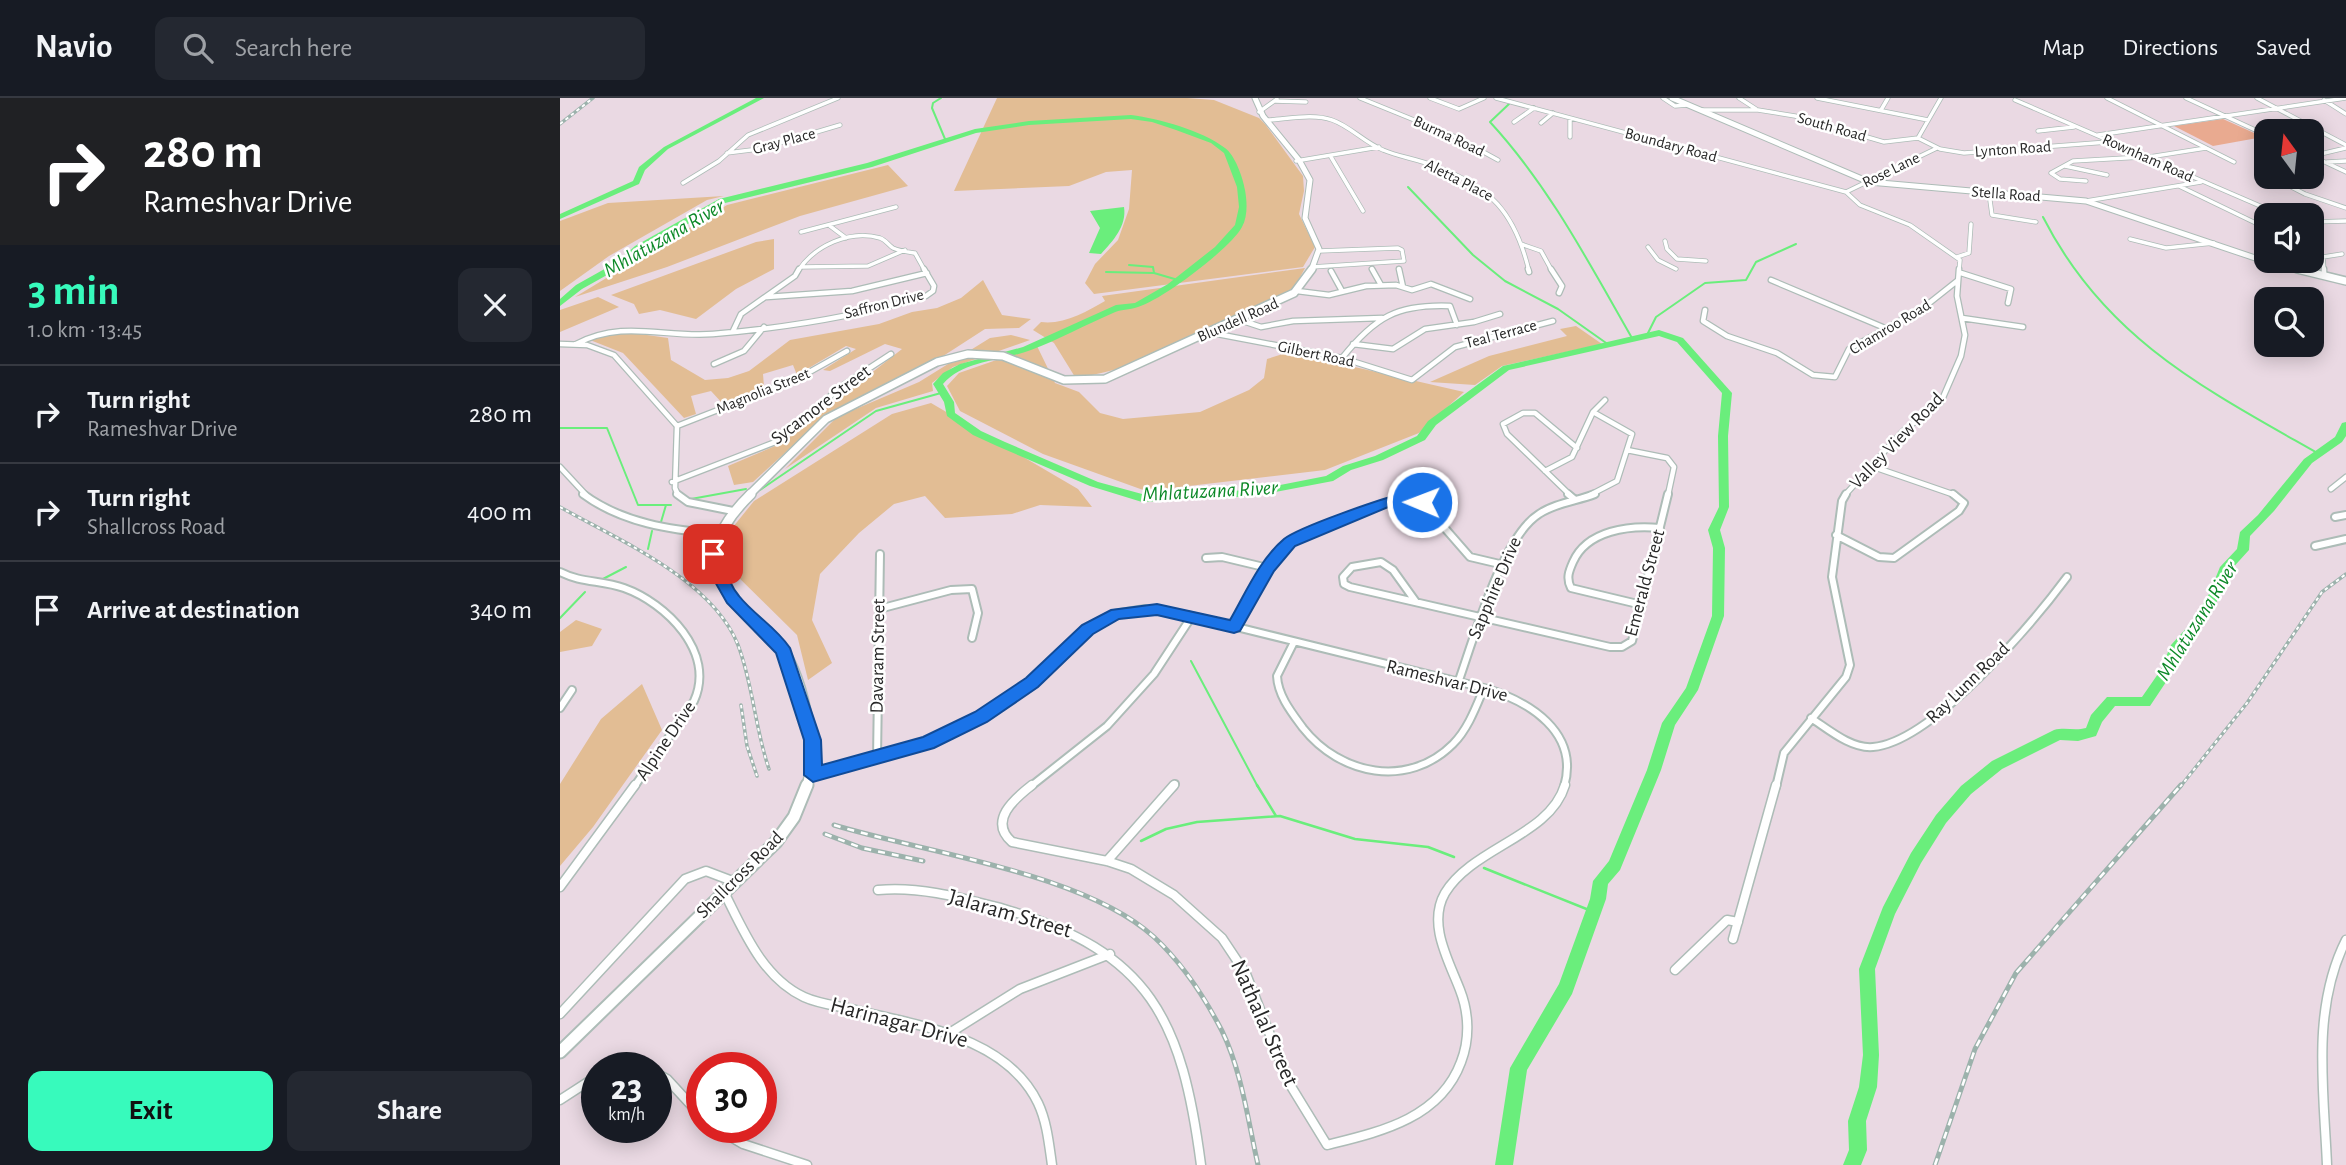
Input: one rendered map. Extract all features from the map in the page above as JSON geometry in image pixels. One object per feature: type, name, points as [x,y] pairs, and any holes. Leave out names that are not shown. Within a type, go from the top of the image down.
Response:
[{"type":"street","points":[[683,183],[752,133],[838,98]]},
{"type":"street","points":[[1255,98],[1259,113],[1268,120],[1309,178],[1310,193],[1305,218],[1318,242],[1319,251],[1398,248],[1402,250],[1404,261],[1312,267]]},
{"type":"street","name":"Burma Road","points":[[1360,98],[1456,137],[1498,159]]},
{"type":"street","points":[[1430,98],[1459,110],[1484,98]]},
{"type":"street","name":"Boundary Road","points":[[1496,98],[1846,191]]},
{"type":"street","points":[[1663,98],[1675,106],[1687,105]]},
{"type":"street","name":"Stella Road","points":[[1672,98],[1869,182],[2086,201],[2276,265],[2346,281]]},
{"type":"street","points":[[1739,98],[1758,110]]},
{"type":"street","points":[[1817,98],[1928,120]]},
{"type":"street","points":[[1881,110],[1888,98]]},
{"type":"street","points":[[1918,138],[1941,98]]},
{"type":"street","name":"Rownham Road","points":[[2028,98],[2015,100],[2254,203]]},
{"type":"street","points":[[2107,98],[2234,162]]},
{"type":"street","points":[[2186,98],[2254,130]]},
{"type":"street","points":[[2257,98],[2346,147]]},
{"type":"street","points":[[2096,135],[2321,99],[2346,98]]},
{"type":"street","points":[[2321,99],[2346,114]]},
{"type":"street","points":[[1259,113],[1277,100],[1306,102]]},
{"type":"street","points":[[1520,122],[1535,108]]},
{"type":"street","points":[[1514,122],[1535,108]]},
{"type":"street","name":"South Road","points":[[1699,110],[1758,110],[1812,120],[1884,142],[1918,138]]},
{"type":"street","points":[[1541,123],[1553,113]]},
{"type":"street","name":"Aletta Place","points":[[1268,120],[1324,118],[1379,148],[1436,166],[1493,196],[1504,209],[1521,244],[1529,272]]},
{"type":"street","points":[[1570,118],[1570,137]]},
{"type":"street","name":"Gray Place","points":[[727,153],[759,149],[840,125]]},
{"type":"street","points":[[2038,131],[2076,127]]},
{"type":"street","name":"Lynton Road","points":[[1918,138],[1937,148],[1980,153],[2111,142]]},
{"type":"street","points":[[2324,153],[2346,147]]},
{"type":"street","points":[[1296,161],[1379,148]]},
{"type":"street","name":"Rose Lane","points":[[1846,191],[1937,148]]},
{"type":"street","points":[[2086,181],[2060,179],[2051,173],[2073,161],[2146,157],[2206,148]]},
{"type":"street","points":[[1331,156],[1363,211]]},
{"type":"street","points":[[2326,162],[2346,161]]},
{"type":"street","points":[[2326,162],[2346,172]]},
{"type":"street","points":[[2065,166],[2107,175]]},
{"type":"street","points":[[2086,201],[2203,181]]},
{"type":"street","points":[[2179,186],[2254,222]]},
{"type":"street","points":[[2295,189],[2346,208]]},
{"type":"street","points":[[1846,191],[1857,203],[1910,225],[1958,257],[1969,253],[1971,224]]},
{"type":"street","points":[[1989,192],[1992,215],[2036,222]]},
{"type":"street","points":[[2099,197],[2096,199],[2099,205]]},
{"type":"street","points":[[801,232],[896,207]]},
{"type":"street","points":[[2324,222],[2346,221]]},
{"type":"street","points":[[830,226],[846,238]]},
{"type":"street","name":"Saffron Drive","points":[[576,344],[614,328],[685,335],[733,331],[864,312],[920,298],[934,289],[918,254],[861,234],[813,251],[795,276],[741,314],[733,331]]},
{"type":"street","points":[[2130,239],[2166,248],[2215,243]]},
{"type":"street","points":[[1665,241],[1669,252],[1677,259],[1706,261]]},
{"type":"street","points":[[1521,244],[1541,251],[1552,275],[1562,286],[1559,293]]},
{"type":"street","points":[[1648,247],[1655,258],[1676,269]]},
{"type":"street","points":[[801,267],[865,267],[887,262],[905,250]]},
{"type":"street","name":"Blundell Road","points":[[968,354],[992,354],[1072,381],[1105,379],[1212,333],[1297,290],[1319,251]]},
{"type":"street","points":[[2324,274],[2323,257],[2342,254]]},
{"type":"street","name":"Valley View Road","points":[[1733,939],[1784,753],[1846,677],[1850,666],[1832,578],[1836,535],[1844,495],[1903,431],[1941,402],[1964,345],[1957,296],[1962,263],[1958,257]]},
{"type":"street","points":[[1372,269],[1381,285]]},
{"type":"street","points":[[1399,269],[1403,287]]},
{"type":"street","points":[[1331,271],[1342,291]]},
{"type":"street","points":[[765,298],[852,291],[927,273]]},
{"type":"street","points":[[1960,276],[2011,289],[2008,303]]},
{"type":"street","name":"Chamroo Road","points":[[1705,310],[1703,321],[1712,331],[1774,352],[1811,374],[1829,379],[1835,377],[1849,349],[1923,308],[1960,276]]},
{"type":"street","points":[[1771,280],[1885,328]]},
{"type":"street","points":[[1297,290],[1324,295],[1381,285],[1416,290],[1433,284],[1470,299]]},
{"type":"street","points":[[1342,358],[1382,317],[1403,307],[1450,306],[1457,325]]},
{"type":"street","points":[[1353,344],[1393,349],[1425,328],[1457,325],[1500,314]]},
{"type":"street","points":[[1240,320],[1261,327],[1318,320],[1382,317]]},
{"type":"street","points":[[1962,318],[2023,327]]},
{"type":"street","points":[[1313,329],[1318,320]]},
{"type":"street","name":"Teal Terrace","points":[[1418,378],[1455,347],[1553,321]]},
{"type":"street","points":[[715,363],[744,351],[757,340],[764,327]]},
{"type":"street","name":"Gilbert Road","points":[[1212,333],[1342,358],[1405,379],[1418,378]]},
{"type":"street","points":[[560,344],[576,344],[614,355],[677,426],[672,482],[682,501],[733,511]]},
{"type":"street","name":"Magnolia Street","points":[[677,426],[806,375],[847,351]]},
{"type":"street","name":"Sycamore Street","points":[[672,482],[778,441],[842,386],[891,354]]},
{"type":"street","name":"Shallcross Road","points":[[560,1052],[616,994],[737,883],[788,827],[801,807],[813,775],[813,740],[792,671],[776,640],[744,614],[717,573],[713,554],[718,534],[733,511],[816,428],[836,412],[943,360],[968,354]]},
{"type":"street","points":[[1545,471],[1570,459],[1593,412],[1605,400]]},
{"type":"street","points":[[1593,412],[1631,432],[1628,450]]},
{"type":"street","points":[[1574,499],[1503,427],[1505,422],[1523,413],[1539,414],[1577,448]]},
{"type":"street","name":"Sapphire Drive","points":[[1458,683],[1482,617],[1522,526],[1539,514],[1616,484],[1628,450]]},
{"type":"street","name":"Emerald Street","points":[[1482,617],[1616,648],[1632,641],[1674,475],[1673,463],[1661,456],[1628,450]]},
{"type":"street","points":[[1836,535],[1880,557],[1894,558],[1959,512],[1964,503],[1954,494],[1871,466]]},
{"type":"street","points":[[560,467],[575,487],[614,511],[664,528],[718,534]]},
{"type":"street","points":[[2331,489],[2346,477]]},
{"type":"street","points":[[1234,627],[1282,549],[1298,537],[1405,498],[1422,502],[1465,554],[1504,565]]},
{"type":"street","points":[[2334,517],[2346,515]]},
{"type":"street","points":[[1642,605],[1571,588],[1568,578],[1575,553],[1585,545],[1633,526],[1660,528]]},
{"type":"street","points":[[2315,546],[2346,539]]},
{"type":"street","name":"Davaram Street","points":[[877,758],[880,554]]},
{"type":"street","points":[[1206,558],[1222,557],[1268,568]]},
{"type":"street","points":[[1416,602],[1393,570],[1381,562],[1352,567],[1343,577],[1346,586],[1416,602],[1482,617]]},
{"type":"street","name":"Alpine Drive","points":[[560,572],[581,583],[625,588],[671,616],[685,635],[701,677],[696,699],[680,724],[560,887]]},
{"type":"street","name":"Ray Lunn Road","points":[[1811,718],[1866,746],[1882,746],[1912,733],[1942,712],[2048,603],[2067,577]]},
{"type":"street","points":[[879,609],[951,590],[972,589],[976,593],[978,618],[972,638]]},
{"type":"street","name":"Rameshvar Drive","points":[[813,775],[944,736],[990,712],[1032,683],[1087,630],[1106,617],[1143,609],[1192,616],[1484,688],[1523,701],[1553,726],[1567,759],[1563,788],[1543,819],[1470,863],[1444,893],[1437,921],[1439,936],[1468,1020],[1466,1048],[1454,1080],[1438,1100],[1412,1119],[1327,1145]]},
{"type":"street","name":"Nathalal Street","points":[[1192,616],[1154,674],[1120,713],[1088,743],[1016,796],[1002,818],[1002,830],[1012,842],[1107,862],[1149,878],[1182,902],[1222,938],[1246,974],[1289,1083],[1327,1145]]},
{"type":"street","points":[[1294,642],[1277,673],[1278,685],[1311,741],[1328,756],[1351,767],[1392,771],[1418,765],[1441,755],[1466,727],[1484,688]]},
{"type":"street","points":[[560,708],[572,690]]},
{"type":"street","points":[[1107,862],[1175,784]]},
{"type":"street","points":[[560,1014],[685,879],[706,871],[737,883]]},
{"type":"street","name":"Jalaram Street","points":[[878,890],[913,888],[1013,910],[1082,935],[1136,976],[1175,1040],[1189,1082],[1201,1165]]},
{"type":"street","name":"Harinagar Drive","points":[[725,894],[745,938],[763,966],[790,990],[805,998],[948,1034],[982,1046],[1004,1060],[1023,1077],[1039,1102],[1050,1135],[1052,1165]]},
{"type":"street","points":[[1675,970],[1727,919],[1738,922]]},
{"type":"street","points":[[2327,1165],[2324,1029],[2328,982],[2336,954],[2346,940]]},
{"type":"street","points":[[948,1034],[1020,989],[1110,954]]},
{"type":"street","points":[[672,1084],[686,1100]]},
{"type":"street","points":[[560,1100],[581,1086]]},
{"type":"street","points":[[741,1143],[807,1165]]},
{"type":"shaded area","points":[[997,98],[1214,100],[1259,118],[1303,176],[1304,191],[1299,214],[1315,247],[1303,267],[1094,294],[1085,283],[1095,264],[1118,240],[1129,209],[1132,170],[1106,172],[1069,186],[954,191]]},
{"type":"shaded area","points":[[2223,119],[2254,133],[2254,139],[2213,146],[2174,126]]},
{"type":"shaded area","points":[[888,165],[908,186],[800,216],[667,267],[575,297],[727,205]]},
{"type":"shaded area","points":[[724,196],[707,200],[609,256],[560,291],[560,221],[608,203]]},
{"type":"shaded area","points":[[1124,207],[1123,221],[1114,238],[1101,254],[1089,253],[1100,228],[1090,211]]},
{"type":"shaded area","points":[[774,239],[774,269],[736,289],[696,319],[660,310],[639,314],[634,304],[611,295],[756,242]]},
{"type":"shaded area","points":[[1305,268],[1296,285],[1286,295],[1153,356],[1099,374],[1075,377],[1054,343],[1033,330],[1041,322],[1058,322],[1082,313],[1105,301],[1102,296]]},
{"type":"shaded area","points":[[983,280],[1002,315],[1031,319],[1019,328],[985,329],[937,360],[829,413],[753,482],[734,485],[728,466],[782,443],[902,349],[885,344],[830,371],[823,370],[856,349],[846,346],[797,375],[793,365],[763,374],[764,387],[723,404],[711,391],[691,396],[696,414],[684,418],[623,353],[590,340],[619,331],[668,338],[671,360],[705,380],[728,378],[749,371],[790,340],[879,324],[912,312],[937,308],[961,298]]},
{"type":"shaded area","points":[[598,297],[619,307],[560,332],[560,310]]},
{"type":"shaded area","points":[[1576,326],[1602,344],[1502,366],[1475,385],[1430,382],[1489,356],[1567,336],[1560,329]]},
{"type":"shaded area","points":[[1011,335],[1030,340],[953,367],[932,383],[933,391],[876,408],[785,469],[837,417],[919,382],[990,338]]},
{"type":"shaded area","points":[[1037,346],[1055,383],[1079,392],[1100,413],[1123,419],[1200,412],[1249,390],[1264,378],[1267,359],[1289,352],[1464,392],[1419,433],[1325,470],[1146,491],[1043,454],[960,411],[947,386],[959,373]]},
{"type":"shaded area","points":[[931,403],[1078,489],[1092,507],[1040,505],[1012,514],[945,518],[925,496],[894,504],[859,533],[820,574],[812,620],[832,663],[808,680],[797,635],[731,570],[733,527],[754,501],[892,414]]},
{"type":"shaded area","points":[[576,620],[602,629],[592,646],[560,652],[560,632]]},
{"type":"shaded area","points":[[642,684],[662,730],[593,827],[560,866],[560,784],[601,719]]},
{"type":"waterway","name":"Mhlatuzana River","points":[[560,217],[636,182],[642,169],[666,148],[761,98]]},
{"type":"waterway","points":[[941,98],[933,103],[932,108],[945,139]]},
{"type":"waterway","points":[[1509,104],[1490,122],[1550,199],[1632,338]]},
{"type":"waterway","name":"Mhlatuzana River","points":[[560,303],[579,287],[620,264],[638,248],[722,201],[869,165],[975,131],[1029,123],[1131,117],[1153,120],[1178,129],[1213,142],[1227,152],[1241,187],[1243,207],[1239,226],[1218,249],[1171,286],[1137,305],[1119,307],[1026,349],[963,366],[946,375],[938,384],[949,402],[950,414],[977,433],[1094,484],[1142,498],[1254,493],[1329,479],[1347,468],[1379,458],[1421,438],[1432,423],[1506,368],[1659,333],[1680,340],[1727,393],[1723,436],[1724,507],[1714,530],[1719,548],[1718,616],[1692,690],[1669,723],[1654,770],[1615,865],[1601,881],[1598,899],[1566,988],[1519,1068],[1504,1165]]},
{"type":"waterway","points":[[1408,187],[1473,255],[1505,281],[1558,309],[1609,345]]},
{"type":"waterway","points":[[2043,217],[2068,260],[2096,296],[2128,328],[2198,383],[2319,454]]},
{"type":"waterway","points":[[1647,335],[1656,317],[1705,283],[1746,280],[1756,262],[1796,244]]},
{"type":"waterway","points":[[1129,265],[1153,267],[1154,273]]},
{"type":"waterway","points":[[1106,272],[1154,273]]},
{"type":"waterway","points":[[1154,273],[1178,280]]},
{"type":"waterway","points":[[760,490],[876,411],[941,393]]},
{"type":"waterway","name":"Mhlatuzana River","points":[[1852,1165],[1858,1150],[1857,1121],[1868,1087],[1871,1055],[1867,969],[1888,912],[1916,858],[1941,819],[1966,790],[1997,765],[2059,734],[2078,736],[2091,732],[2096,719],[2112,701],[2145,702],[2166,673],[2175,648],[2196,625],[2215,595],[2224,570],[2243,550],[2244,535],[2262,518],[2308,461],[2339,439],[2346,425]]},
{"type":"waterway","points":[[560,428],[607,428],[638,505],[666,505]]},
{"type":"waterway","points":[[691,499],[746,489]]},
{"type":"waterway","points":[[661,522],[666,505]]},
{"type":"waterway","points":[[666,505],[671,505]]},
{"type":"waterway","points":[[648,549],[652,531]]},
{"type":"waterway","points":[[601,580],[626,567]]},
{"type":"waterway","points":[[560,618],[585,592]]},
{"type":"waterway","points":[[1191,661],[1258,787]]},
{"type":"waterway","points":[[1257,785],[1276,816]]},
{"type":"waterway","points":[[1141,841],[1166,829],[1197,822],[1280,816],[1355,839],[1428,847],[1454,857]]},
{"type":"waterway","points":[[1484,868],[1594,912]]},
{"type":"railway","points":[[560,124],[593,98]]},
{"type":"railway","points":[[560,507],[635,548],[686,581],[725,621],[743,660],[769,769]]},
{"type":"railway","points":[[2180,787],[2247,703],[2322,592],[2346,574]]},
{"type":"railway","points":[[741,705],[747,746],[757,776]]},
{"type":"railway","points":[[1935,1165],[1975,1049],[2016,973],[2181,785]]},
{"type":"railway","points":[[834,825],[1046,881],[1087,896],[1124,915],[1154,937],[1192,981],[1222,1031],[1240,1080],[1258,1165]]},
{"type":"railway","points":[[825,834],[862,848],[923,861]]},
{"type":"route","points":[[713,554],[717,573],[733,600],[744,614],[776,640],[784,652],[813,740],[813,775],[927,743],[981,717],[1032,683],[1077,638],[1106,617],[1129,610],[1157,609],[1234,627],[1268,568],[1290,542],[1309,531],[1389,501],[1405,498],[1422,502]]}]
